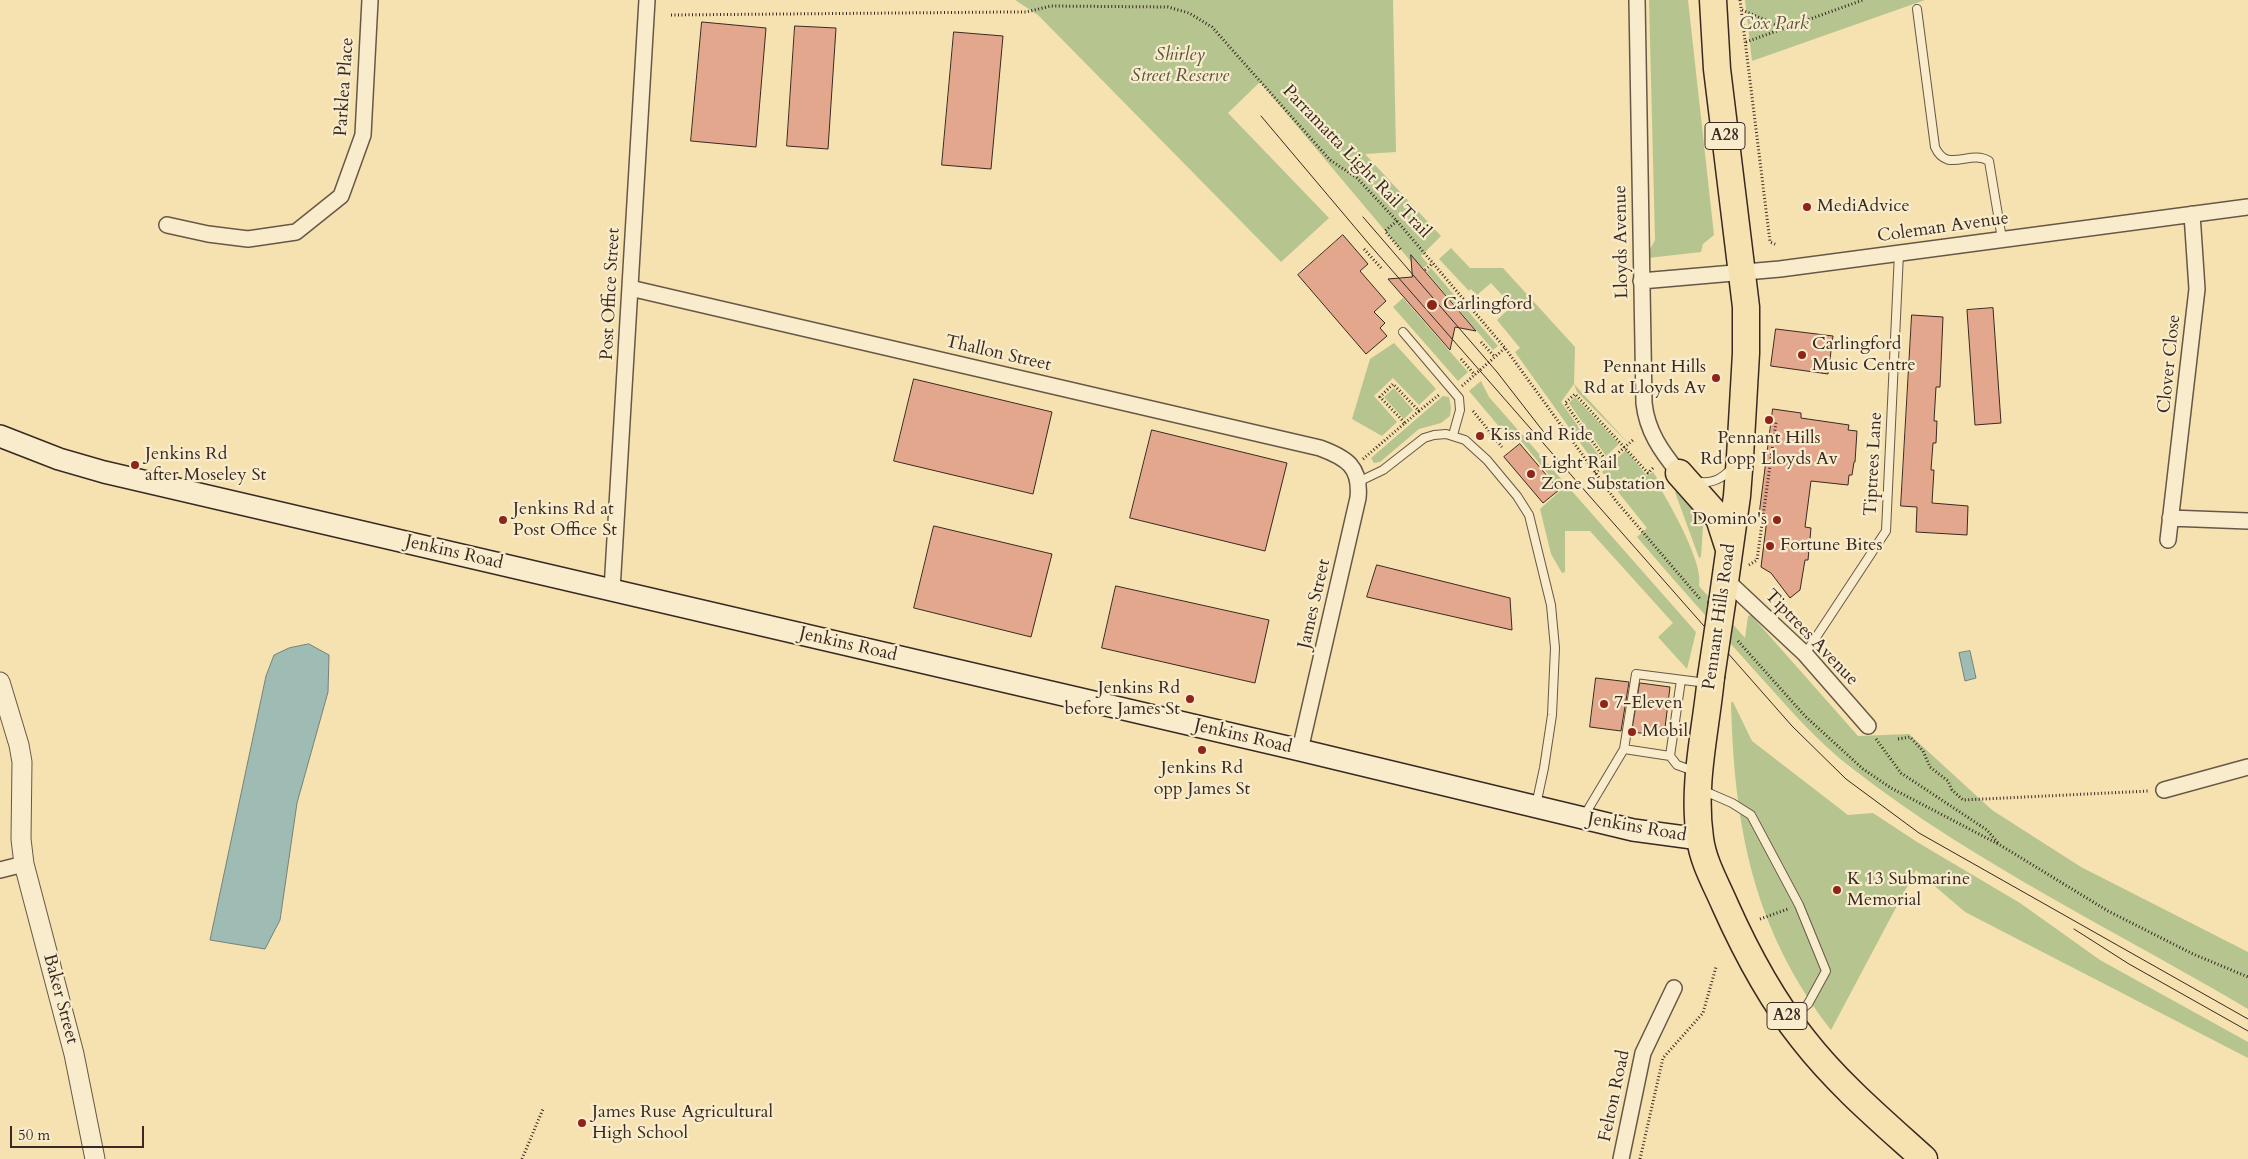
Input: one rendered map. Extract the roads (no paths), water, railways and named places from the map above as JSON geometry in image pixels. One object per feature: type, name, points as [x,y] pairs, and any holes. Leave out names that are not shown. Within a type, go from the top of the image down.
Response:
[{"type":"highway","name":"Pennant Hills Road","points":[[1713,0],[1717,69],[1746,298],[1746,353],[1740,458],[1739,557],[1716,594],[1711,680],[1698,780],[1700,839],[1707,866],[1740,938],[1789,1020],[1822,1062],[1865,1106],[1924,1159]]},
{"type":"highway","points":[[1666,470],[1719,518],[1739,557]]},
{"type":"main road","name":"Jenkins Road","points":[[0,436],[59,459],[104,472],[1300,750],[1583,818],[1653,834],[1700,839]]},
{"type":"street","name":"Parklea Place","points":[[167,225],[208,234],[248,239],[296,232],[341,196],[364,135],[370,0]]},
{"type":"street","name":"Post Office Street","points":[[612,590],[648,0]]},
{"type":"street","name":"Lloyds Avenue","points":[[1637,0],[1645,415],[1666,470]]},
{"type":"street","name":"Coleman Avenue","points":[[1641,281],[1743,272],[1899,253],[2248,207]]},
{"type":"street","name":"Clover Close","points":[[2168,540],[2197,289],[2192,214]]},
{"type":"street","name":"Thallon Street","points":[[630,288],[1320,448],[1338,455],[1353,467]]},
{"type":"street","name":"James Street","points":[[1300,750],[1356,509],[1358,482],[1353,467]]},
{"type":"street","points":[[2170,518],[2248,521]]},
{"type":"street","name":"Tiptrees Avenue","points":[[1716,594],[1805,654],[1868,726]]},
{"type":"street","name":"Baker Street","points":[[0,682],[19,745],[22,762],[21,839],[24,864],[74,1054],[95,1159]]},
{"type":"street","points":[[2164,790],[2248,767]]},
{"type":"street","points":[[0,870],[24,864]]},
{"type":"street","name":"Felton Road","points":[[1621,1159],[1643,1053],[1674,988]]},
{"type":"lane","points":[[1917,9],[1935,147],[1941,157],[1948,160],[1980,157],[1989,161],[2002,239]]},
{"type":"lane","name":"Tiptrees Lane","points":[[1805,654],[1886,531],[1899,253]]},
{"type":"lane","points":[[1403,332],[1459,398],[1460,410],[1453,435]]},
{"type":"lane","points":[[1358,482],[1383,470],[1424,438],[1441,434],[1453,435],[1465,440],[1476,449],[1517,496],[1529,515],[1552,605],[1555,648],[1552,716],[1536,807]]},
{"type":"lane","points":[[1666,470],[1698,482],[1711,482],[1725,475],[1740,458]]},
{"type":"lane","points":[[1583,818],[1624,749],[1636,674],[1681,680],[1711,680]]},
{"type":"lane","points":[[1670,756],[1681,680]]},
{"type":"lane","points":[[1624,749],[1670,756],[1677,765],[1751,815],[1799,905],[1826,971],[1808,1004],[1789,1020]]},
{"type":"water","points":[[309,644],[329,655],[328,692],[297,803],[280,920],[265,949],[210,940],[266,676],[274,655],[289,648]]},
{"type":"water","points":[[1970,651],[1976,678],[1965,681],[1959,653]]},
{"type":"tram line","points":[[1261,116],[1369,244],[1792,726],[1846,779],[1919,833],[2248,1019]]},
{"type":"tram line","points":[[1363,217],[1497,372],[1546,435]]},
{"type":"tram line","points":[[2074,929],[2129,964],[2248,1031]]},
{"type":"place","name":"MediAdvice","points":[[1807,207]]},
{"type":"place","name":"Carlingford","points":[[1432,305]]},
{"type":"place","name":"Carlingford Music Centre","points":[[1802,355]]},
{"type":"place","name":"Pennant Hills Rd at Lloyds Av","points":[[1716,378]]},
{"type":"place","name":"Pennant Hills Rd opp Lloyds Av","points":[[1769,420]]},
{"type":"place","name":"Kiss and Ride","points":[[1480,436]]},
{"type":"place","name":"Jenkins Rd after Moseley St","points":[[135,465]]},
{"type":"place","name":"Light Rail Zone Substation","points":[[1531,474]]},
{"type":"place","name":"Jenkins Rd at Post Office St","points":[[503,520]]},
{"type":"place","name":"Domino's","points":[[1777,520]]},
{"type":"place","name":"Fortune Bites","points":[[1770,546]]},
{"type":"place","name":"Jenkins Rd before James St","points":[[1190,699]]},
{"type":"place","name":"7-Eleven","points":[[1604,704]]},
{"type":"place","name":"Mobil","points":[[1632,732]]},
{"type":"place","name":"Jenkins Rd opp James St","points":[[1202,750]]},
{"type":"place","name":"K 13 Submarine Memorial","points":[[1837,890]]},
{"type":"place","name":"James Ruse Agricultural High School","points":[[582,1123]]},
{"type":"park label","name":"Cox Park","points":[[1774,25]]},
{"type":"park label","name":"Shirley Street Reserve","points":[[1180,66]]}]
